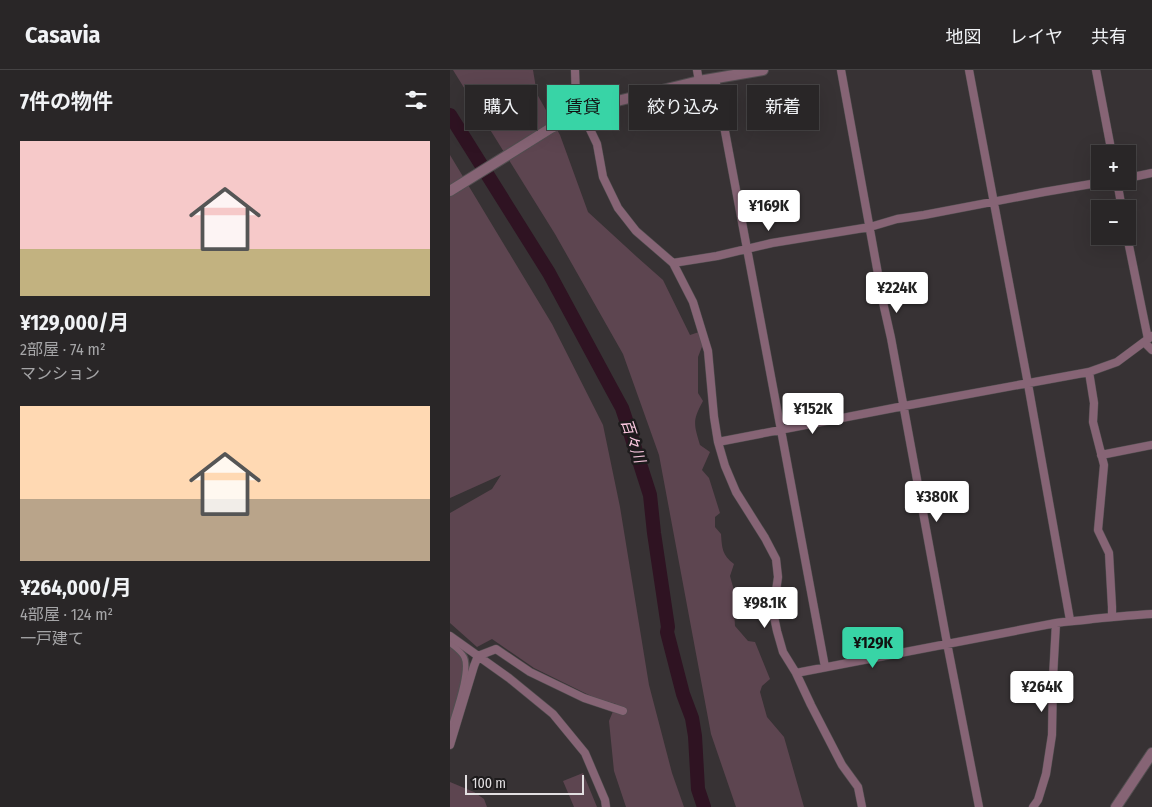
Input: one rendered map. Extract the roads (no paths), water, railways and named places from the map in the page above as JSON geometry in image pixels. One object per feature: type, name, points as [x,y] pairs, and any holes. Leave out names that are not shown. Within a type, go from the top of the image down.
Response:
[{"type":"street","points":[[575,70],[576,85]]},
{"type":"street","points":[[698,70],[699,81]]},
{"type":"street","points":[[619,101],[699,81],[763,70]]},
{"type":"street","points":[[841,70],[978,807]]},
{"type":"street","points":[[969,70],[1070,620]]},
{"type":"street","points":[[1096,70],[1110,145]]},
{"type":"street","points":[[715,78],[825,667]]},
{"type":"street","points":[[450,191],[548,130]]},
{"type":"street","points":[[590,130],[597,144],[602,177],[618,208],[636,231],[673,263],[693,302],[708,350],[714,417],[718,442],[725,466],[736,492],[776,559],[778,577],[773,612],[783,652],[796,673],[838,758],[858,787],[862,807]]},
{"type":"street","points":[[1136,176],[1152,173]]},
{"type":"street","points":[[673,263],[1091,184]]},
{"type":"street","points":[[1130,245],[1148,339],[1152,350]]},
{"type":"street","points":[[718,442],[1089,372],[1117,362],[1148,339]]},
{"type":"street","points":[[1089,372],[1094,403],[1093,422],[1104,465],[1098,530],[1109,553],[1112,617]]},
{"type":"street","points":[[1101,454],[1152,445]]},
{"type":"street","points":[[796,673],[1070,620],[1152,614]]},
{"type":"street","points":[[1033,807],[1038,800],[1046,774],[1052,735],[1056,623]]},
{"type":"street","points":[[450,636],[509,678],[554,714],[585,753],[605,800],[606,807]]},
{"type":"street","points":[[450,643],[462,654],[466,662],[463,685],[450,732]]},
{"type":"street","points":[[450,745],[478,656],[496,649],[530,672],[584,698],[623,711]]},
{"type":"street","points":[[1116,807],[1152,753]]},
{"type":"waterway","name":"百々川","points":[[450,115],[549,273],[622,408],[650,495],[668,627],[667,632],[683,694],[692,718],[698,789],[704,807]]}]
